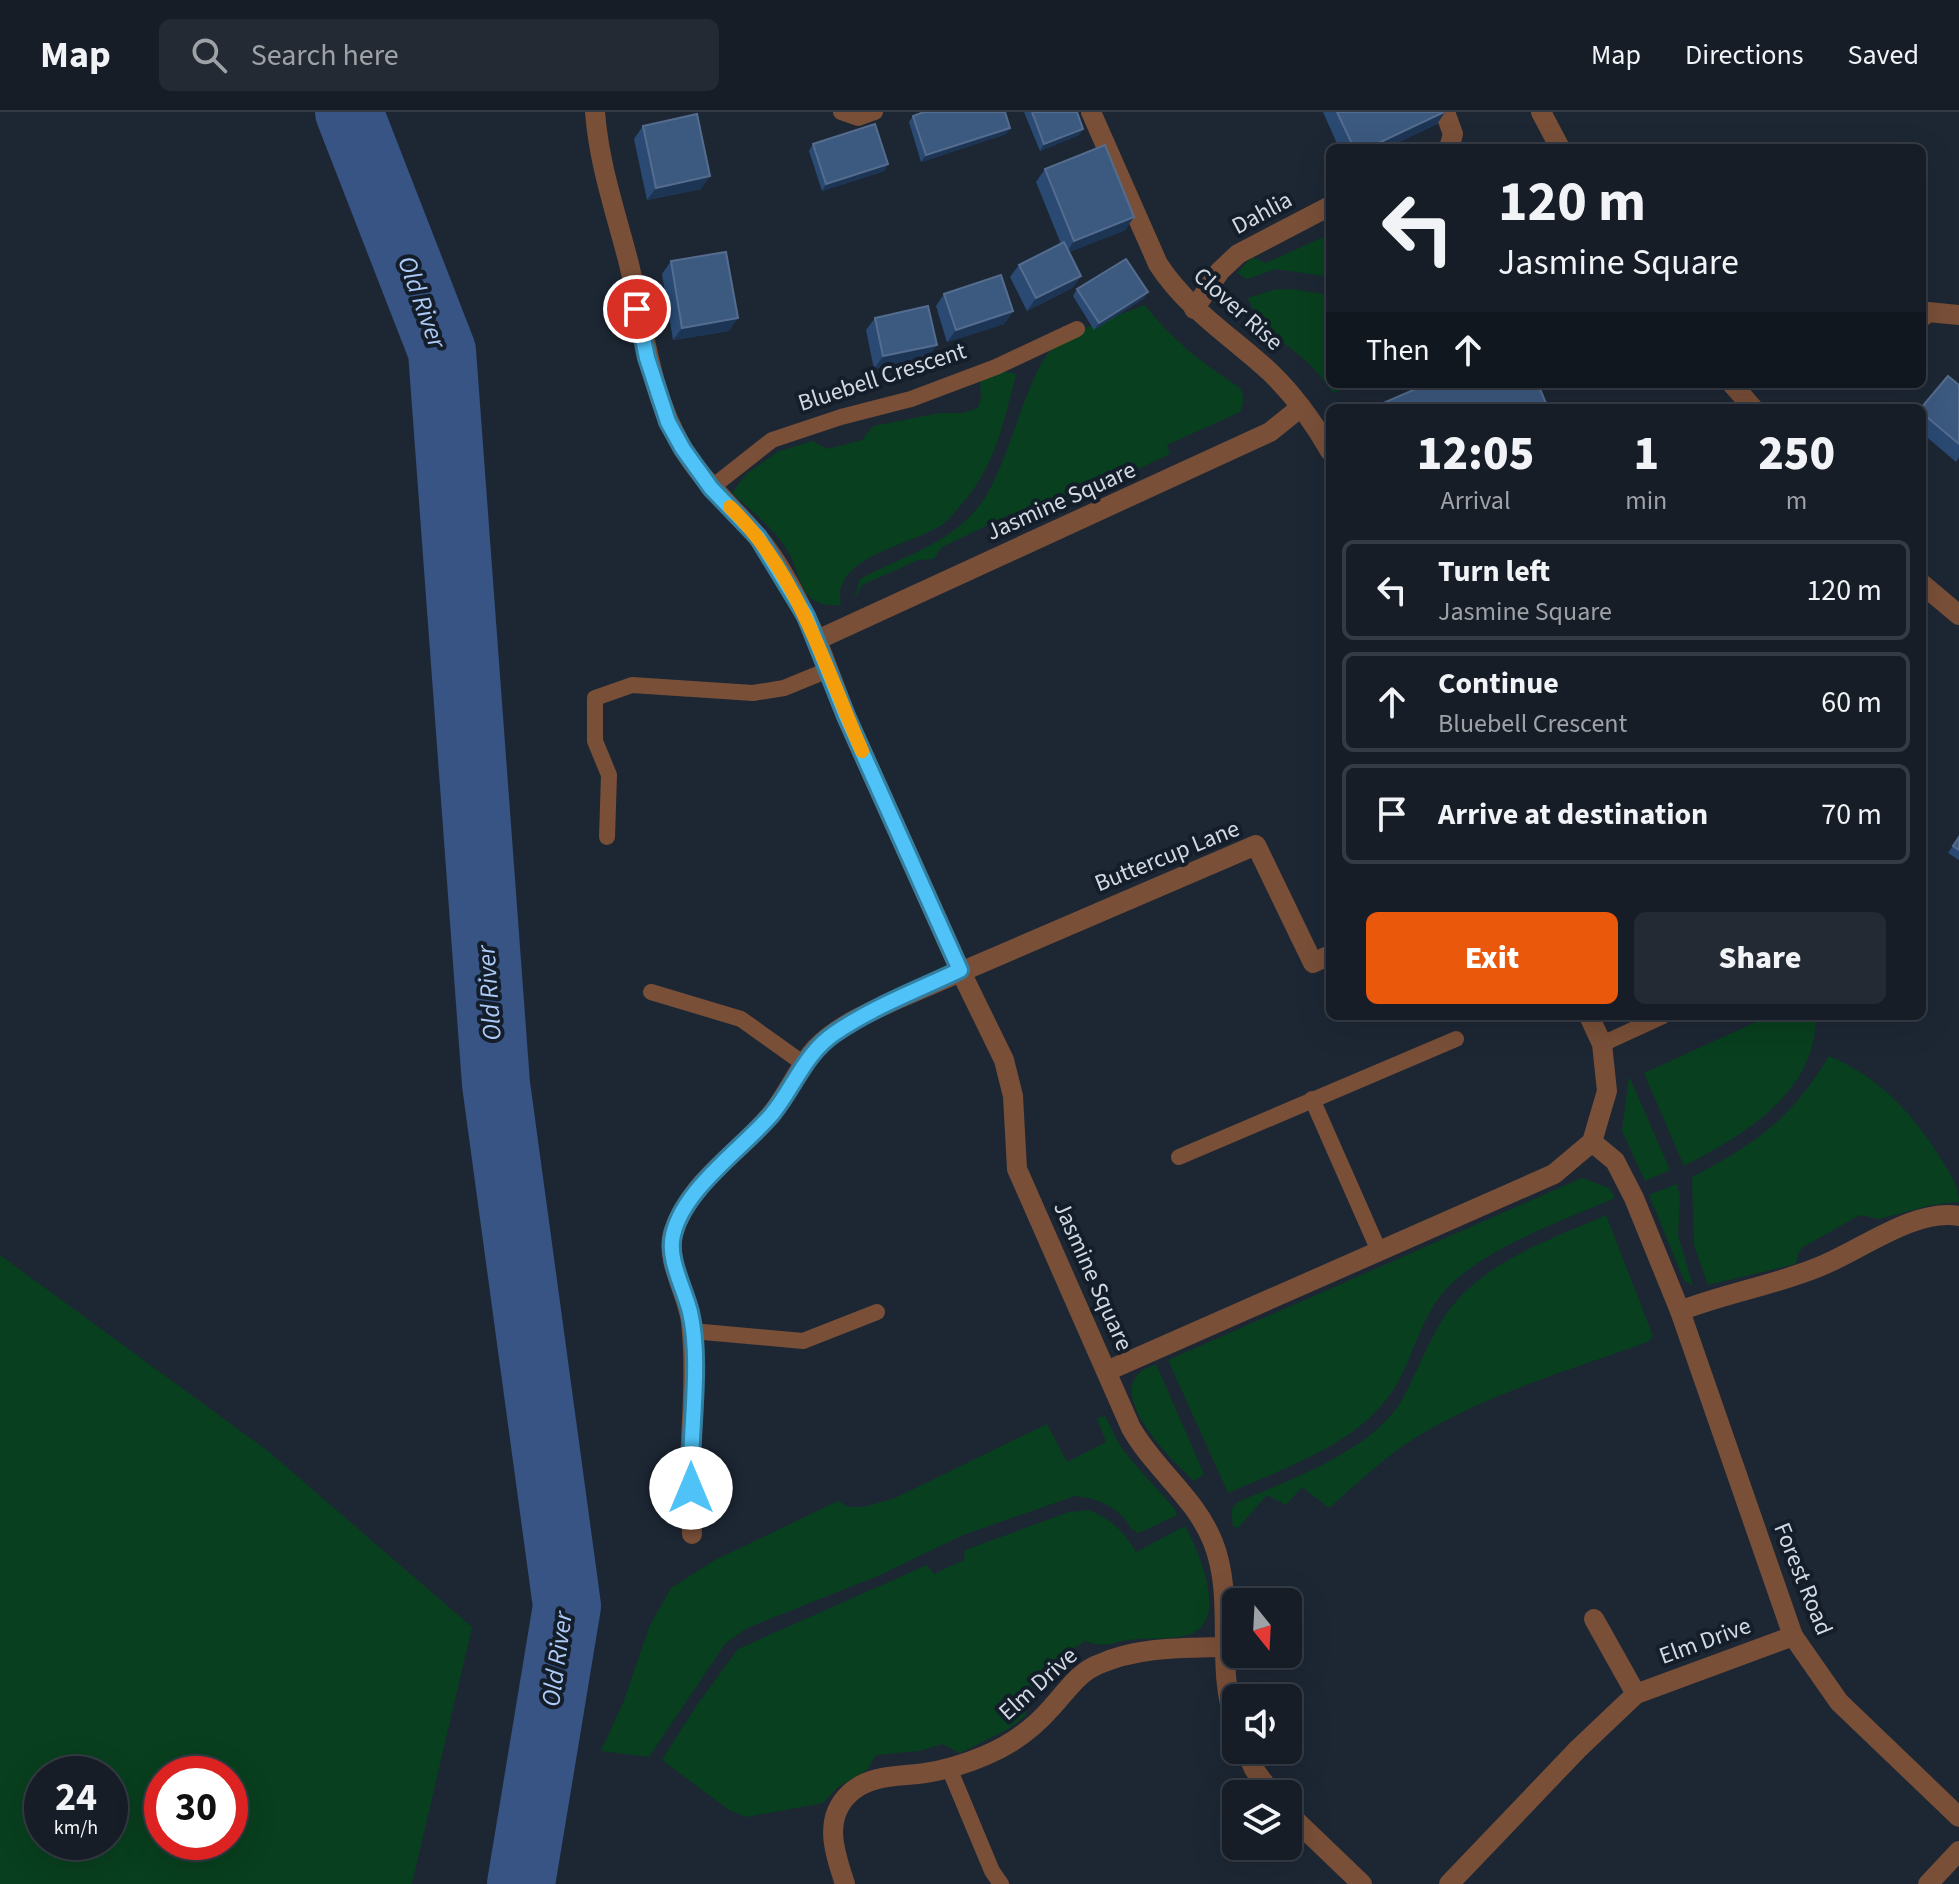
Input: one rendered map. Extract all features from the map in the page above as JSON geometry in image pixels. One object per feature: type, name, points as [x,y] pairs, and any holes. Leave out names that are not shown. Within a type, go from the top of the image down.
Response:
[{"type":"street","points":[[595,112],[597,143],[605,180],[628,262],[647,358],[659,398],[683,449],[711,488],[758,537],[773,558],[817,640]]},
{"type":"street","name":"Clover Rise","points":[[1091,112],[1158,264],[1173,286],[1194,309],[1271,374],[1301,407]]},
{"type":"street","points":[[1445,112],[1453,134],[1450,144]]},
{"type":"street","points":[[1541,112],[1558,144]]},
{"type":"street","name":"Dahlia","points":[[1194,309],[1220,271],[1238,254],[1326,208]]},
{"type":"street","points":[[1926,314],[1959,315]]},
{"type":"street","points":[[1736,388],[1750,404]]},
{"type":"street","points":[[1301,407],[1326,445]]},
{"type":"street","name":"Jasmine Square","points":[[1301,407],[1270,432],[1256,439],[817,640],[960,970],[1004,1060],[1013,1096],[1017,1169],[1107,1371],[1554,1174],[1592,1142]]},
{"type":"street","points":[[1926,587],[1959,615]]},
{"type":"street","name":"Buttercup Lane","points":[[960,970],[1256,845],[1313,963],[1326,957]]},
{"type":"street","points":[[692,1534],[692,1331],[689,1309],[672,1251],[673,1234],[702,1185],[773,1112],[817,1047],[862,1016],[960,970]]},
{"type":"street","points":[[1591,1020],[1602,1044],[1607,1091],[1592,1142]]},
{"type":"street","name":"Forest Road","points":[[1592,1142],[1615,1161],[1634,1198],[1680,1311],[1793,1636],[1839,1702],[1959,1817]]},
{"type":"street","points":[[1680,1311],[1820,1267],[1906,1225],[1937,1216],[1959,1216]]},
{"type":"street","points":[[1107,1371],[1142,1448],[1191,1503],[1213,1543],[1220,1566],[1222,1620]]},
{"type":"street","points":[[1594,1619],[1636,1694]]},
{"type":"street","name":"Elm Drive","points":[[1449,1884],[1578,1749],[1636,1694],[1793,1636]]},
{"type":"street","name":"Elm Drive","points":[[845,1884],[832,1835],[832,1822],[848,1794],[863,1783],[949,1768],[1005,1747],[1030,1730],[1074,1681],[1094,1666],[1140,1651],[1222,1647]]},
{"type":"street","points":[[1302,1826],[1362,1884]]},
{"type":"street","points":[[1928,1884],[1959,1851]]},
{"type":"lane","points":[[841,112],[858,118],[875,112]]},
{"type":"lane","name":"Bluebell Crescent","points":[[711,488],[772,440],[841,417],[911,399],[996,367],[1077,329]]},
{"type":"lane","points":[[607,837],[609,775],[595,741],[595,698],[632,685],[753,693],[784,688],[828,670]]},
{"type":"lane","points":[[651,992],[741,1019],[804,1064]]},
{"type":"lane","points":[[1602,1044],[1654,1020]]},
{"type":"lane","points":[[1179,1157],[1456,1039]]},
{"type":"lane","points":[[1312,1099],[1379,1251]]},
{"type":"lane","points":[[692,1331],[803,1341],[877,1312]]},
{"type":"lane","points":[[949,1768],[992,1871],[1001,1884]]},
{"type":"green space","points":[[1326,236],[1326,276],[1276,269],[1247,279],[1237,273],[1252,257],[1266,263]]},
{"type":"green space","points":[[1292,289],[1326,294],[1326,383],[1312,366],[1258,318],[1248,298],[1272,290]]},
{"type":"green space","points":[[1145,305],[1188,350],[1239,387],[1243,399],[1240,412],[1167,445],[1170,454],[1031,519],[1011,514],[942,547],[934,559],[918,560],[862,585],[854,600],[860,579],[936,542],[976,510],[999,470],[1037,372],[1060,341],[1091,325]]},
{"type":"green space","points":[[1003,371],[1016,374],[1002,427],[990,460],[961,505],[947,521],[931,531],[861,563],[848,574],[841,588],[841,605],[814,601],[777,536],[732,493],[746,474],[779,451],[812,441],[827,449],[862,440],[873,426],[978,408],[980,378]]},
{"type":"green space","points":[[1329,388],[1346,388],[1333,393]]},
{"type":"green space","points":[[1760,1020],[1816,1020],[1813,1043],[1804,1068],[1790,1089],[1752,1125],[1684,1166],[1644,1073]]},
{"type":"green space","points":[[1829,1056],[1865,1075],[1908,1114],[1949,1172],[1959,1202],[1932,1205],[1879,1219],[1860,1215],[1803,1247],[1796,1264],[1708,1285],[1694,1245],[1692,1177],[1735,1153],[1771,1127],[1801,1097]]},
{"type":"green space","points":[[1629,1076],[1670,1170],[1645,1181],[1622,1131]]},
{"type":"green space","points":[[1582,1178],[1609,1188],[1615,1198],[1528,1236],[1466,1272],[1440,1296],[1398,1382],[1366,1421],[1323,1450],[1228,1493],[1168,1360]]},
{"type":"green space","points":[[1677,1184],[1680,1197],[1678,1235],[1693,1286],[1685,1281],[1681,1273],[1649,1195]]},
{"type":"green space","points":[[1606,1215],[1653,1336],[1648,1342],[1528,1384],[1442,1422],[1392,1454],[1329,1508],[1302,1487],[1286,1505],[1267,1495],[1238,1528],[1233,1526],[1231,1510],[1238,1502],[1329,1462],[1389,1418],[1402,1400],[1446,1314],[1482,1277],[1552,1238]]},
{"type":"green space","points":[[0,1255],[268,1451],[472,1627],[412,1884],[0,1884]]},
{"type":"green space","points":[[1156,1364],[1204,1474],[1194,1481],[1151,1434],[1134,1404],[1132,1390],[1135,1378],[1141,1371]]},
{"type":"green space","points":[[1105,1416],[1119,1444],[1177,1515],[1139,1533],[1108,1506],[1075,1496],[963,1535],[880,1575],[747,1628],[725,1644],[649,1757],[601,1751],[623,1703],[650,1625],[671,1588],[715,1560],[838,1501],[849,1507],[863,1507],[893,1499],[1047,1424],[1067,1462],[1106,1442],[1097,1418]]},
{"type":"green space","points":[[1089,1510],[1116,1527],[1136,1552],[1185,1526],[1207,1582],[1208,1612],[1203,1625],[1193,1633],[1180,1637],[1106,1645],[1085,1641],[1046,1673],[1032,1693],[1026,1715],[1010,1728],[960,1753],[942,1744],[920,1751],[876,1755],[867,1770],[838,1787],[823,1803],[747,1817],[729,1810],[662,1760],[738,1649],[927,1565],[934,1574],[964,1560],[965,1550],[1069,1512]]},
{"type":"building","points":[[924,112],[1005,112],[1010,128],[926,155],[913,116]]},
{"type":"building","points":[[1032,112],[1077,112],[1083,129],[1044,144]]},
{"type":"building","points":[[1337,112],[1444,112],[1376,144],[1352,144]]},
{"type":"building","points":[[697,114],[710,176],[656,188],[643,126]]},
{"type":"building","points":[[875,124],[888,164],[826,184],[813,144]]},
{"type":"building","points":[[1105,145],[1134,217],[1074,241],[1045,169]]},
{"type":"building","points":[[1064,242],[1081,276],[1036,298],[1019,265]]},
{"type":"building","points":[[726,252],[738,318],[682,328],[671,261]]},
{"type":"building","points":[[1126,259],[1148,292],[1099,323],[1077,289]]},
{"type":"building","points":[[1001,275],[1013,311],[956,330],[944,294]]},
{"type":"building","points":[[928,306],[937,345],[883,356],[875,318]]},
{"type":"building","points":[[1948,376],[1959,385],[1959,444],[1926,416],[1924,404]]},
{"type":"building","points":[[1418,388],[1540,388],[1546,404],[1381,404]]},
{"type":"waterway","name":"Old River","points":[[349,112],[442,351],[496,1084],[567,1606],[521,1884]]},
{"type":"slow traffic","points":[[730,507],[773,558],[806,616],[862,751]]},
{"type":"route","points":[[637,309],[647,358],[668,422],[711,488],[743,520],[773,558],[806,616],[846,716],[960,970],[862,1016],[817,1047],[773,1112],[728,1155],[683,1212],[673,1234],[672,1251],[691,1317],[694,1395],[691,1488]]}]
